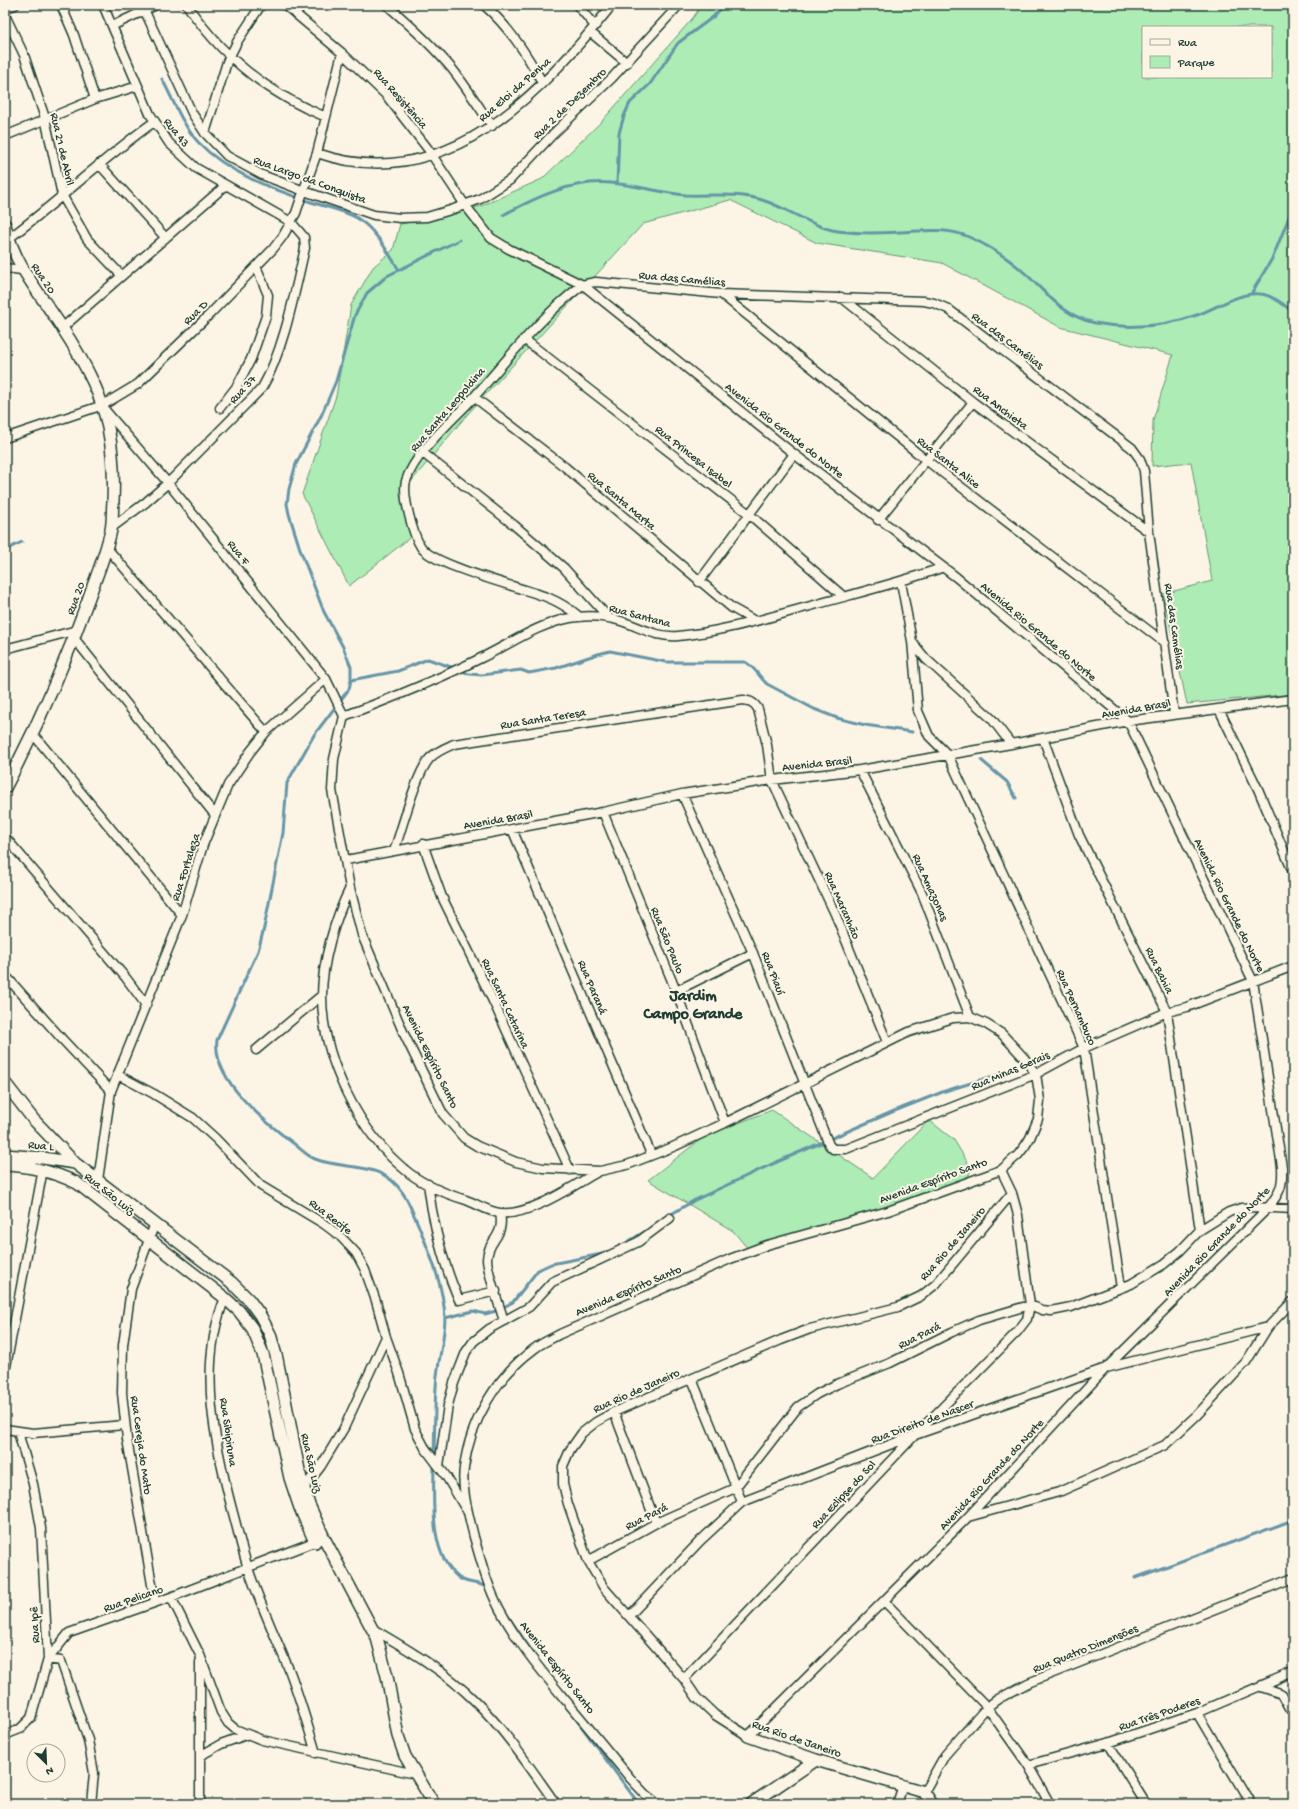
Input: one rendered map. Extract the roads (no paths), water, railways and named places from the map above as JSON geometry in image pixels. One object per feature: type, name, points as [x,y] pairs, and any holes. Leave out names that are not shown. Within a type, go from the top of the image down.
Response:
[{"type":"street","points":[[5,8],[15,5]]},
{"type":"street","points":[[61,5],[74,35],[95,99]]},
{"type":"street","name":"Rua 43","points":[[103,5],[154,122],[169,144],[186,161],[225,186],[291,222]]},
{"type":"street","points":[[112,26],[144,8],[156,5]]},
{"type":"street","points":[[187,5],[210,36],[249,74],[278,94],[326,117]]},
{"type":"street","points":[[205,133],[230,56],[237,42],[261,5]]},
{"type":"street","name":"Rua Resistência","points":[[285,5],[342,53],[386,95],[433,156],[465,205]]},
{"type":"street","points":[[387,5],[434,49],[453,70],[492,126]]},
{"type":"street","points":[[484,5],[524,50],[542,82]]},
{"type":"street","points":[[577,5],[593,29],[627,63]]},
{"type":"street","name":"Rua Eloi da Penha","points":[[316,153],[336,160],[366,164],[396,163],[433,156],[462,144],[492,126],[542,82],[593,29],[612,5]]},
{"type":"street","name":"Rua 2 de Dezembro","points":[[465,205],[492,192],[510,180],[553,134],[627,63],[678,5]]},
{"type":"street","name":"Rua Largo da Conquista","points":[[144,8],[192,113],[205,133],[227,156],[248,169],[361,211],[386,217],[413,218],[427,216],[465,205]]},
{"type":"street","name":"Rua 21 de Abril","points":[[5,15],[24,55],[45,118],[62,195],[87,238],[121,275]]},
{"type":"street","name":"Rua D","points":[[104,407],[138,384],[210,314],[283,236],[291,222],[304,191],[326,117],[342,53]]},
{"type":"street","points":[[5,136],[45,118],[95,99],[138,86]]},
{"type":"street","points":[[8,239],[36,219],[99,164],[154,122]]},
{"type":"street","points":[[99,164],[165,238]]},
{"type":"street","points":[[62,328],[121,275],[225,186]]},
{"type":"street","name":"Avenida Rio Grande do Norte","points":[[465,205],[491,238],[509,249],[583,285],[878,520],[941,568],[956,577],[1128,721],[1253,981],[1282,1167],[1283,1183],[1279,1194],[1268,1208],[1106,1368],[968,1517],[748,1736]]},
{"type":"street","name":"Rua 37","points":[[111,528],[145,503],[168,483],[253,398],[269,376],[290,311],[306,248],[304,236],[291,222]]},
{"type":"street","name":"Rua 20","points":[[5,225],[8,239],[22,270],[62,328],[89,374],[104,407],[113,457],[114,485],[111,528],[107,548],[76,634],[33,734],[5,788]]},
{"type":"street","points":[[220,408],[236,386],[251,359],[266,316],[268,295],[256,266]]},
{"type":"street","points":[[5,268],[22,270]]},
{"type":"street","name":"Rua das Camélias","points":[[583,285],[602,283],[721,294],[924,301],[941,306],[1132,448],[1140,459],[1144,471],[1149,532],[1174,714]]},
{"type":"street","name":"Rua Santa Leopoldina","points":[[580,617],[567,607],[550,598],[444,563],[426,554],[420,547],[417,538],[406,499],[405,489],[409,474],[422,453],[474,397],[524,339],[583,285]]},
{"type":"street","name":"Rua Santa Alice","points":[[721,294],[926,460],[1165,643]]},
{"type":"street","name":"Rua Anchieta","points":[[841,297],[973,402],[1149,532]]},
{"type":"street","name":"Rua Princesa Isabel","points":[[524,339],[749,514],[844,597]]},
{"type":"street","name":"Rua Santa Marta","points":[[474,397],[565,467],[732,608],[755,621]]},
{"type":"street","points":[[878,520],[973,402]]},
{"type":"street","points":[[5,438],[104,407]]},
{"type":"street","name":"Rua F","points":[[104,407],[168,483],[326,679],[344,716]]},
{"type":"street","points":[[422,453],[514,525],[559,564],[608,618]]},
{"type":"street","points":[[700,582],[794,454]]},
{"type":"street","points":[[107,548],[266,732]]},
{"type":"street","name":"Rua Santana","points":[[344,716],[396,697],[473,662],[539,628],[556,621],[580,617],[608,618],[664,636],[685,635],[738,626],[901,582],[941,568]]},
{"type":"street","points":[[901,582],[912,641],[918,711],[929,736],[948,755]]},
{"type":"street","points":[[5,649],[76,634],[215,815]]},
{"type":"street","points":[[912,641],[926,659],[992,719],[1012,744]]},
{"type":"street","name":"Rua Fortaleza","points":[[111,1091],[182,915],[203,845],[228,785],[250,752],[266,732],[326,679]]},
{"type":"street","name":"Avenida Brasil","points":[[346,860],[423,844],[603,812],[682,794],[772,780],[860,770],[1012,744],[1128,721],[1293,699]]},
{"type":"street","name":"Rua Santa Teresa","points":[[394,851],[420,772],[429,759],[440,750],[454,744],[743,700],[750,701],[755,704],[758,709]]},
{"type":"street","name":"Rua Maranhão","points":[[758,709],[767,745],[772,780],[836,916],[887,1042]]},
{"type":"street","points":[[1219,709],[1258,789],[1293,872]]},
{"type":"street","name":"Avenida Espírito Santo","points":[[344,716],[333,766],[332,790],[350,888],[362,935],[404,1034],[443,1114],[464,1138],[495,1154],[543,1168],[600,1171],[627,1165],[673,1147],[725,1123],[887,1042],[928,1025],[953,1018],[970,1017],[986,1024],[1002,1034],[1025,1059],[1036,1074],[1040,1100],[1038,1119],[1026,1146],[1018,1156],[1001,1170],[888,1211],[766,1245],[730,1259],[560,1334],[535,1348],[516,1363],[498,1383],[482,1410],[471,1436],[464,1469],[469,1514],[482,1566],[499,1608],[535,1663],[630,1778],[645,1794],[658,1804]]},
{"type":"street","points":[[33,734],[182,915]]},
{"type":"street","name":"Rua Bahia","points":[[1043,738],[1079,835],[1167,1012],[1200,1230]]},
{"type":"street","name":"Rua Pernambuco","points":[[948,755],[1084,1048],[1121,1288]]},
{"type":"street","name":"Rua Amazonas","points":[[860,770],[922,893],[970,1017]]},
{"type":"street","name":"Rua Piauí","points":[[682,794],[753,953],[829,1145],[833,1149],[837,1150],[846,1149]]},
{"type":"street","name":"Rua São Paulo","points":[[603,812],[676,991],[725,1123]]},
{"type":"street","name":"Rua Paraná","points":[[512,829],[652,1154]]},
{"type":"street","points":[[5,837],[126,978],[146,1005]]},
{"type":"street","name":"Rua Santa Catarina","points":[[423,844],[442,897],[497,1010],[570,1170]]},
{"type":"street","points":[[350,888],[341,905],[333,930],[324,972],[322,995],[324,1027],[332,1057],[357,1111],[382,1146],[409,1173],[428,1184],[452,1196],[500,1213],[517,1212],[534,1207],[600,1171]]},
{"type":"street","points":[[676,991],[753,953]]},
{"type":"street","name":"Rua Minas Gerais","points":[[846,1149],[1036,1074],[1084,1048],[1167,1012],[1187,1007],[1293,966]]},
{"type":"street","points":[[5,975],[111,1091]]},
{"type":"street","points":[[256,1050],[322,995]]},
{"type":"street","name":"Rua Recife","points":[[118,1075],[154,1094],[193,1118],[216,1139],[261,1186],[271,1193],[299,1207],[341,1237],[356,1253],[365,1270],[399,1373],[415,1429],[425,1448],[439,1466],[469,1514]]},
{"type":"street","name":"Rua São Luiz","points":[[5,1082],[33,1119],[75,1163],[231,1282],[249,1300],[260,1315],[270,1334],[277,1359],[304,1489],[320,1540]]},
{"type":"street","name":"Rua São Luiz","points":[[98,1180],[111,1091]]},
{"type":"street","name":"Rua L","points":[[5,1155],[43,1158],[75,1163]]},
{"type":"street","name":"Rua São Luiz","points":[[5,1165],[43,1170],[63,1176],[89,1191],[148,1239],[225,1298],[239,1311],[252,1328],[263,1354],[290,1478],[300,1508],[373,1629],[381,1651],[387,1676],[398,1736],[405,1756],[434,1804]]},
{"type":"street","points":[[5,1372],[43,1170]]},
{"type":"street","points":[[1001,1170],[1012,1193],[1021,1235],[1030,1305],[1042,1310],[1051,1311],[1071,1307],[1131,1284],[1164,1264],[1180,1251],[1200,1230],[1229,1212],[1242,1208],[1293,1209]]},
{"type":"street","points":[[428,1184],[431,1208],[447,1273],[459,1300],[496,1292]]},
{"type":"street","name":"Rua Rio de Janeiro","points":[[924,1792],[816,1760],[748,1736],[714,1715],[697,1698],[684,1679],[604,1588],[588,1561],[568,1504],[563,1484],[563,1466],[570,1450],[582,1433],[596,1422],[614,1412],[810,1329],[898,1307],[921,1296],[936,1284],[1012,1193]]},
{"type":"street","points":[[500,1213],[502,1221],[501,1230],[498,1238],[492,1244],[487,1260],[504,1321]]},
{"type":"street","points":[[439,1466],[448,1405],[454,1383],[466,1352],[473,1342],[489,1329],[528,1306],[552,1282],[638,1242],[670,1218]]},
{"type":"street","name":"Rua Cereja do Mato","points":[[154,1223],[131,1289],[126,1315],[123,1365],[124,1425],[155,1602]]},
{"type":"street","name":"Rua Sibipiruna","points":[[225,1298],[220,1310],[215,1335],[211,1382],[212,1406],[222,1470],[248,1568],[303,1708],[316,1753]]},
{"type":"street","points":[[968,1517],[1059,1492],[1165,1445],[1197,1415],[1246,1362],[1268,1327],[1293,1301]]},
{"type":"street","name":"Rua Eclipse do Sol","points":[[684,1679],[915,1435],[1017,1332],[1027,1319],[1030,1305]]},
{"type":"street","name":"Rua Pará","points":[[588,1561],[656,1523],[735,1488],[798,1407],[817,1394],[837,1384],[896,1360],[979,1320],[1030,1305]]},
{"type":"street","name":"Rua Direito de Nascer","points":[[629,1616],[700,1541],[742,1502],[915,1435],[1106,1368],[1268,1327]]},
{"type":"street","points":[[304,1489],[344,1428],[386,1337]]},
{"type":"street","points":[[692,1379],[735,1488],[742,1502]]},
{"type":"street","points":[[614,1412],[656,1523]]},
{"type":"street","points":[[5,1429],[33,1433],[124,1425]]},
{"type":"street","name":"Rua Ipê","points":[[18,1432],[33,1484],[41,1528],[48,1659],[61,1662],[88,1740],[94,1773],[91,1804]]},
{"type":"street","name":"Rua Pelicano","points":[[5,1735],[20,1729],[31,1718],[48,1659],[69,1633],[171,1597],[320,1540]]},
{"type":"street","name":"Rua Quatro Dimensões","points":[[924,1792],[945,1755],[988,1707],[998,1699],[1028,1683],[1293,1578]]},
{"type":"street","points":[[171,1597],[200,1656],[221,1712],[228,1723],[235,1729],[246,1735],[316,1753],[415,1774]]},
{"type":"street","points":[[884,1601],[988,1707],[1028,1765],[1050,1804]]},
{"type":"street","points":[[373,1629],[417,1655],[452,1680],[476,1701],[494,1720],[556,1804]]},
{"type":"street","points":[[200,1656],[200,1804]]},
{"type":"street","name":"Rua Três Poderes","points":[[1028,1765],[1108,1743],[1197,1713],[1261,1687],[1293,1672]]},
{"type":"street","points":[[1261,1687],[1282,1694],[1293,1713]]},
{"type":"street","points":[[1197,1713],[1251,1804]]},
{"type":"street","points":[[200,1756],[221,1744],[246,1735]]},
{"type":"street","points":[[1108,1743],[1146,1804]]},
{"type":"street","points":[[751,1804],[816,1760]]},
{"type":"street","points":[[897,1804],[903,1785]]},
{"type":"street","points":[[924,1792],[932,1804]]},
{"type":"waterway","points":[[617,184],[619,133],[630,103],[650,84],[678,43],[713,17],[724,5]]},
{"type":"waterway","points":[[162,79],[188,129],[199,143],[211,154],[223,163],[266,186],[357,218],[370,228],[386,249],[399,270]]},
{"type":"waterway","points":[[503,215],[541,196],[583,184],[611,183],[686,195],[744,196],[771,203],[824,228],[832,230],[866,233],[936,230],[954,232],[971,238],[986,245],[1008,259],[1021,269],[1050,298],[1074,316],[1095,323],[1122,326],[1148,326],[1162,324],[1200,314],[1229,301],[1252,294],[1269,296],[1293,312]]},
{"type":"waterway","points":[[1251,294],[1273,257],[1293,207]]},
{"type":"waterway","points":[[434,1458],[436,1386],[445,1324],[444,1305],[439,1281],[431,1258],[407,1199],[394,1182],[384,1175],[362,1168],[327,1163],[312,1158],[269,1124],[255,1112],[231,1085],[223,1070],[218,1055],[217,1040],[258,951],[283,833],[287,783],[314,735],[349,689],[351,680],[351,667],[343,647],[324,612],[301,552],[289,514],[287,504],[289,489],[296,464],[322,414],[336,381],[355,315],[367,293],[387,276],[459,240]]},
{"type":"waterway","points":[[5,550],[22,542]]},
{"type":"waterway","points":[[460,670],[469,674],[482,675],[521,670],[529,673],[556,668],[610,651],[666,662],[745,662],[752,667],[767,684],[814,709],[837,718],[865,725],[912,732]]},
{"type":"waterway","points":[[351,680],[398,671],[428,659],[454,668]]},
{"type":"waterway","points":[[981,760],[1007,782],[1016,798]]},
{"type":"waterway","points":[[668,1216],[695,1200],[770,1165],[892,1112],[945,1091],[1007,1072],[1025,1064]]},
{"type":"waterway","points":[[621,1246],[649,1229]]},
{"type":"waterway","points":[[445,1318],[473,1311],[485,1314],[496,1311],[513,1302],[538,1270],[551,1264],[607,1253]]},
{"type":"waterway","points":[[434,1464],[435,1525],[437,1540],[442,1555],[449,1568],[459,1578],[488,1588]]},
{"type":"waterway","points":[[1135,1578],[1293,1520]]},
{"type":"waterway","points":[[506,1613],[531,1650]]},
{"type":"waterway","points":[[573,1715],[639,1804]]},
{"type":"district","name":"Jardim Campo Grande","points":[[693,1003]]}]
